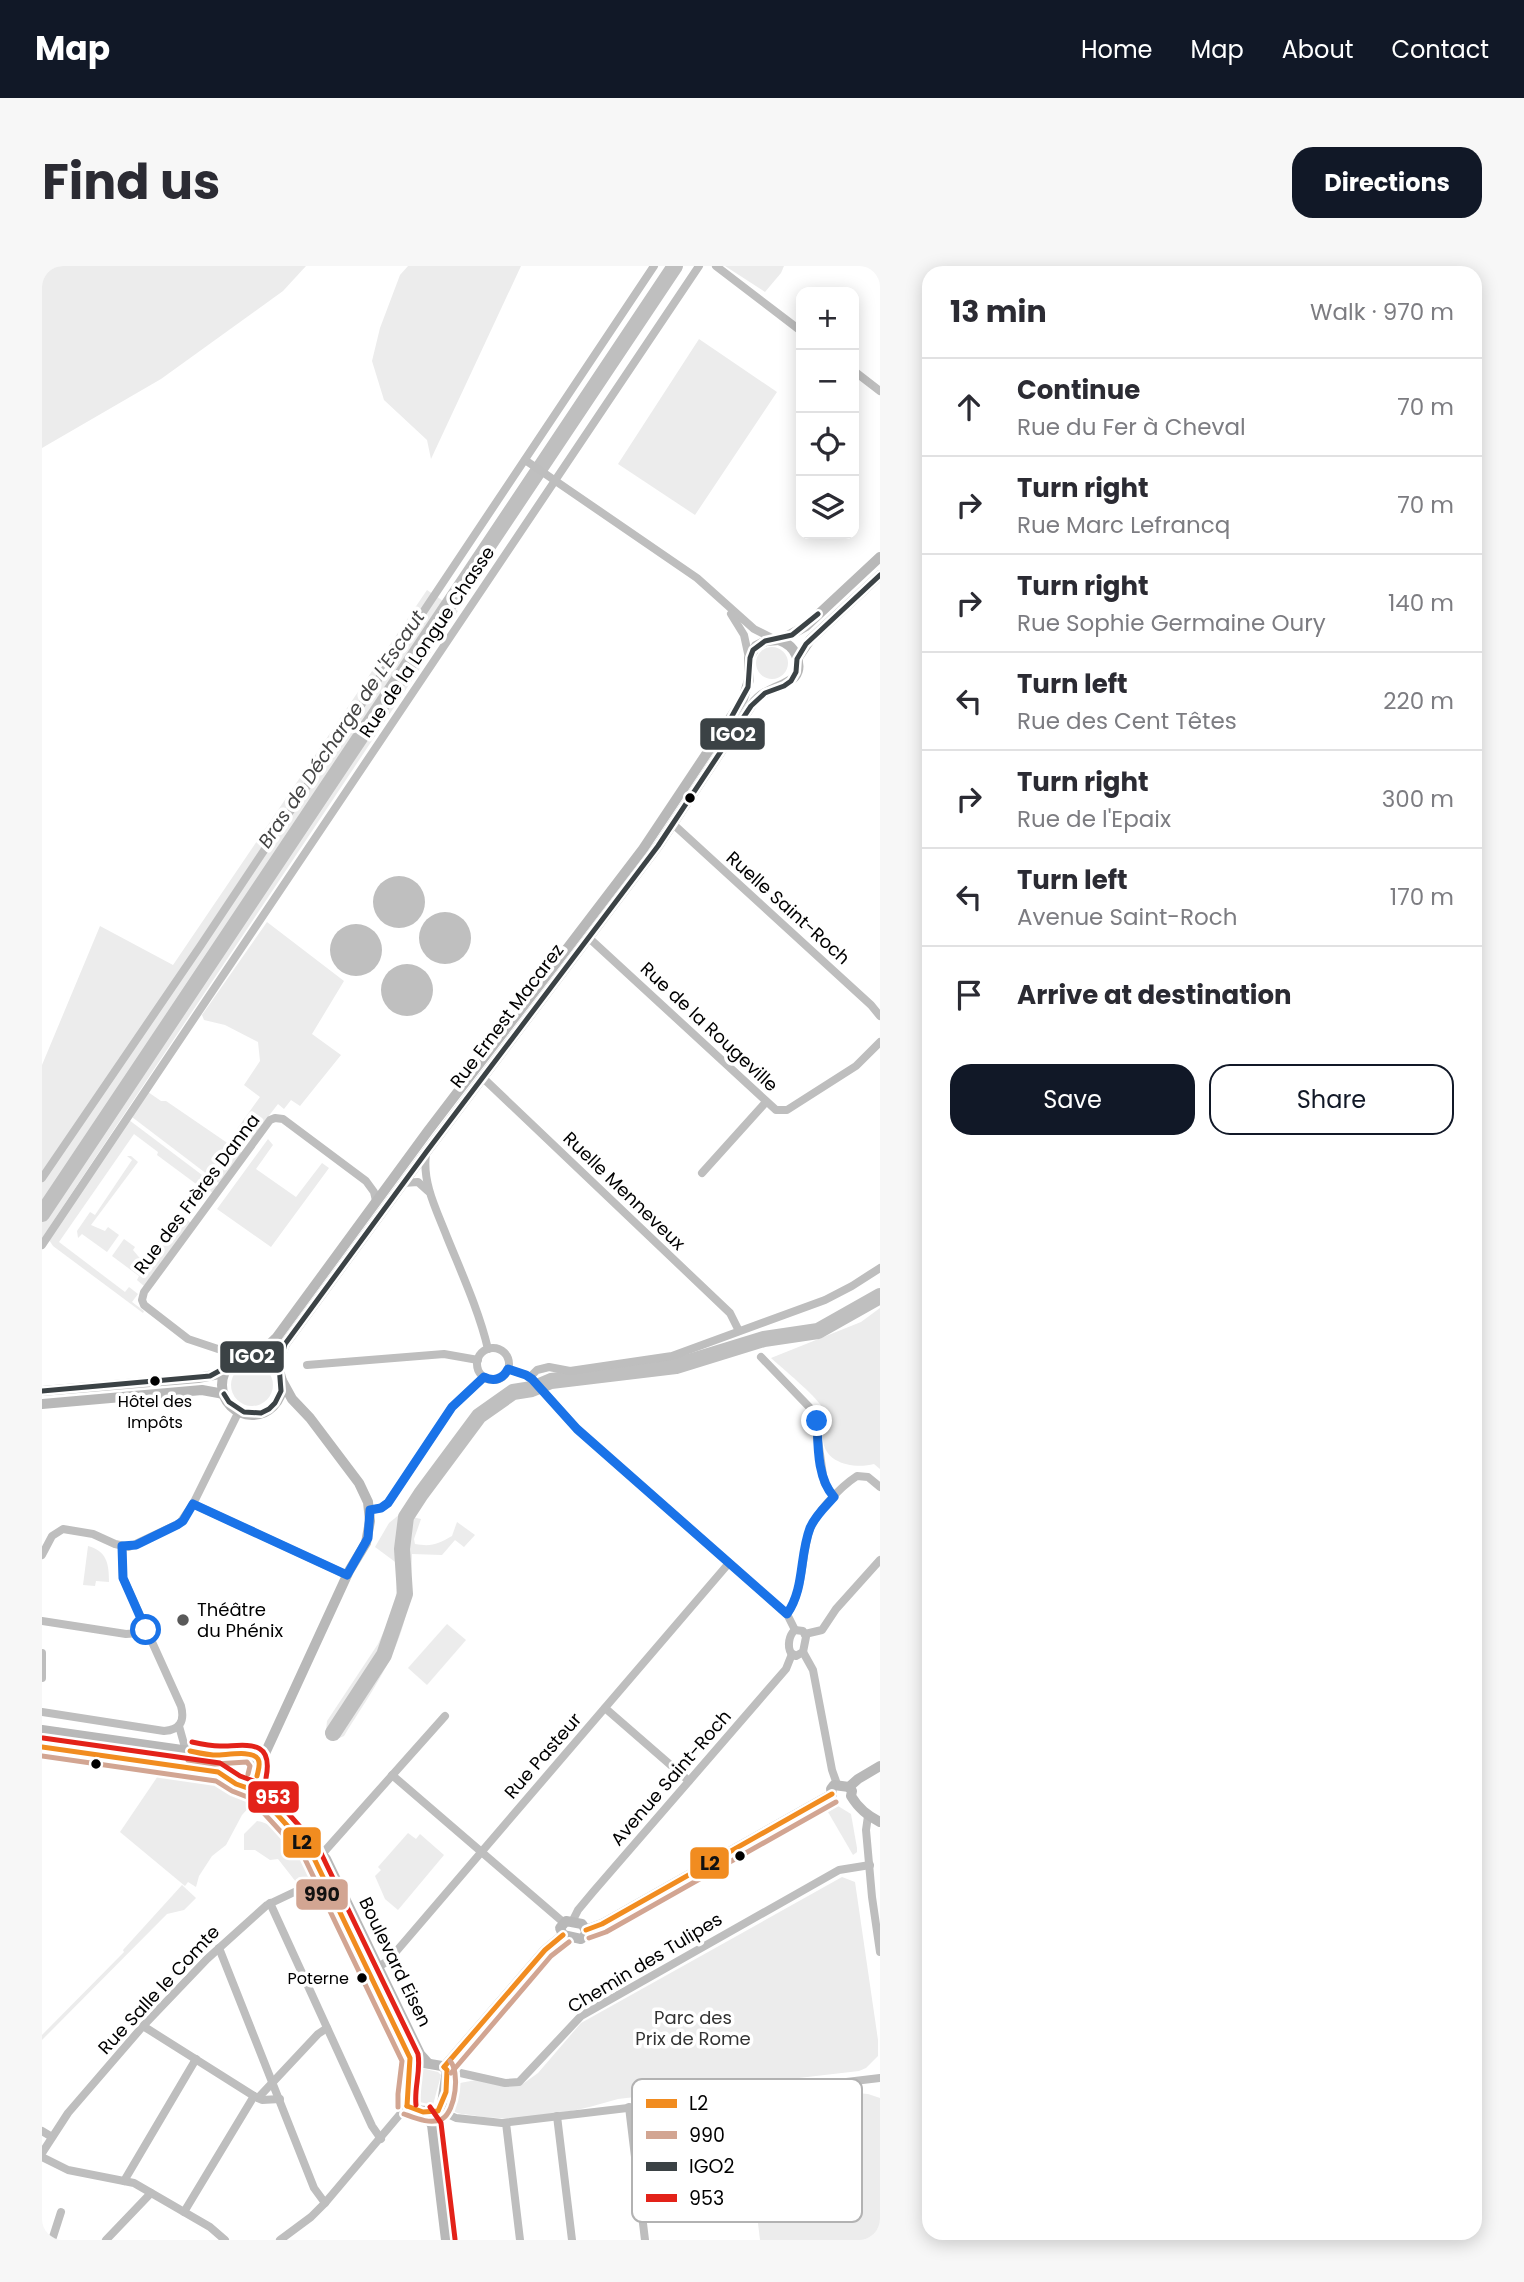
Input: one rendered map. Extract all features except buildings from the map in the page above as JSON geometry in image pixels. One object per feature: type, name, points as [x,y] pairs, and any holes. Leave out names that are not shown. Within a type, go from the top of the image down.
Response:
[{"type":"main road","points":[[749,658],[758,644],[776,640],[806,626],[880,558]]},
{"type":"main road","name":"Rue Ernest Macarez","points":[[280,1375],[280,1358],[285,1345],[403,1183],[673,824],[748,710],[759,697],[793,679],[797,659],[810,640],[880,575]]},
{"type":"main road","points":[[776,640],[791,647],[797,659]]},
{"type":"main road","name":"Rue Ernest Macarez","points":[[253,1356],[277,1337],[376,1201],[648,842],[740,703],[747,690],[749,658]]},
{"type":"main road","points":[[750,671],[758,683],[773,688]]},
{"type":"main road","points":[[42,1391],[198,1378],[219,1374],[237,1359],[253,1356],[270,1361],[280,1375],[288,1395],[310,1418],[359,1483],[367,1497],[370,1510],[368,1538],[347,1575],[252,1782],[243,1785],[234,1783],[228,1776],[218,1772],[42,1747]]},
{"type":"main road","points":[[226,1370],[224,1394],[230,1404],[239,1411],[256,1414],[275,1404],[281,1392],[280,1375]]},
{"type":"main road","points":[[42,1404],[197,1390],[224,1394]]},
{"type":"main road","points":[[275,1404],[295,1404]]},
{"type":"main road","points":[[42,1730],[219,1755],[240,1753],[261,1746],[272,1738]]},
{"type":"main road","points":[[240,1753],[255,1757],[258,1772]]},
{"type":"main road","points":[[228,1776],[226,1763],[240,1753]]},
{"type":"main road","points":[[586,1930],[602,1924],[835,1789],[846,1798],[858,1779],[880,1766]]},
{"type":"main road","name":"Boulevard Eisen","points":[[258,1772],[262,1787],[323,1853],[421,2056],[428,2063]]},
{"type":"main road","name":"Boulevard Eisen","points":[[243,1785],[256,1791],[307,1847],[409,2056],[412,2068]]},
{"type":"main road","points":[[850,1791],[859,1808],[880,1822]]},
{"type":"main road","points":[[568,1922],[582,1924],[586,1930],[584,1937],[579,1940],[563,1936],[560,1930],[568,1922]]},
{"type":"main road","points":[[453,2240],[438,2111],[444,2094],[446,2069],[545,1950],[563,1936]]},
{"type":"main road","points":[[438,2111],[412,2110],[406,2097],[412,2068],[416,2062],[446,2069]]},
{"type":"main road","points":[[423,2112],[432,2125],[446,2240]]},
{"type":"street","name":"Rue de la Longue Chasse","points":[[42,1178],[201,946],[654,266]]},
{"type":"street","name":"Rue de la Longue Chasse","points":[[42,1245],[699,266]]},
{"type":"street","points":[[716,266],[796,327]]},
{"type":"street","points":[[859,375],[880,391]]},
{"type":"street","points":[[525,460],[697,578],[754,629],[776,640]]},
{"type":"street","points":[[724,603],[742,632],[749,658]]},
{"type":"street","name":"Ruelle Saint-Roch","points":[[673,824],[880,1016]]},
{"type":"street","name":"Rue de la Rougeville","points":[[589,938],[776,1110],[787,1110],[852,1069],[880,1042]]},
{"type":"street","name":"Ruelle Menneveux","points":[[482,1077],[730,1313],[739,1331]]},
{"type":"street","points":[[702,1173],[766,1102]]},
{"type":"street","name":"Rue des Frères Danna","points":[[253,1356],[230,1353],[191,1340],[145,1307],[142,1298],[183,1237],[270,1120],[283,1119],[346,1166],[371,1187],[376,1201]]},
{"type":"street","points":[[427,1151],[426,1173],[431,1196],[479,1317],[488,1349]]},
{"type":"street","points":[[403,1183],[414,1181],[421,1184],[431,1196]]},
{"type":"street","points":[[532,1379],[537,1370],[549,1367],[570,1371],[671,1356],[825,1300],[880,1268]]},
{"type":"street","points":[[488,1349],[497,1349],[504,1353],[509,1361],[505,1375],[497,1380],[484,1377],[478,1370],[478,1360],[488,1349]]},
{"type":"street","points":[[307,1365],[444,1354],[478,1360]]},
{"type":"street","points":[[761,1357],[814,1412],[824,1482],[834,1497]]},
{"type":"street","points":[[508,1369],[532,1379],[577,1429],[787,1614],[796,1630]]},
{"type":"street","points":[[370,1510],[381,1508],[388,1503],[452,1407],[484,1377]]},
{"type":"street","points":[[42,1555],[52,1536],[63,1529],[93,1534],[122,1546],[136,1545],[183,1521],[239,1411]]},
{"type":"street","points":[[787,1614],[797,1596],[810,1529],[818,1514],[857,1476],[867,1477],[880,1487]]},
{"type":"street","points":[[193,1504],[347,1575]]},
{"type":"street","points":[[42,1712],[164,1731],[179,1726],[183,1717],[181,1706],[123,1578],[122,1546]]},
{"type":"street","points":[[805,1634],[822,1630],[836,1609],[880,1560]]},
{"type":"street","name":"Rue Pasteur","points":[[378,1968],[392,1956],[729,1563]]},
{"type":"street","points":[[42,1621],[129,1634],[146,1630]]},
{"type":"street","points":[[803,1652],[799,1655],[792,1654],[789,1647],[791,1634],[801,1630],[805,1634]]},
{"type":"street","points":[[805,1634],[803,1652],[813,1670],[835,1789]]},
{"type":"street","points":[[42,1653],[42,1678]]},
{"type":"street","name":"Avenue Saint-Roch","points":[[568,1922],[786,1670],[792,1654]]},
{"type":"street","points":[[605,1708],[689,1781]]},
{"type":"street","points":[[323,1853],[445,1716]]},
{"type":"street","points":[[179,1726],[187,1751]]},
{"type":"street","points":[[42,1738],[58,1732]]},
{"type":"street","points":[[391,1775],[480,1852],[568,1922]]},
{"type":"street","points":[[868,1816],[866,1830],[880,1952]]},
{"type":"street","name":"Chemin des Tulipes","points":[[446,2069],[505,2083],[522,2080],[581,2016],[839,1870],[870,1865]]},
{"type":"street","name":"Rue Salle le Comte","points":[[42,2155],[68,2113],[143,2026],[219,1948],[270,1903],[324,1878]]},
{"type":"street","points":[[270,1903],[373,2129],[381,2139]]},
{"type":"street","points":[[219,1948],[314,2188],[325,2203]]},
{"type":"street","points":[[143,2026],[256,2097],[280,2099]]},
{"type":"street","points":[[184,2212],[220,2148],[256,2097],[327,2028]]},
{"type":"street","points":[[124,2181],[197,2059]]},
{"type":"street","points":[[862,2080],[880,2078]]},
{"type":"street","points":[[280,2240],[325,2203],[408,2106]]},
{"type":"street","points":[[629,2107],[632,2132]]},
{"type":"street","points":[[438,2111],[460,2118],[506,2123],[632,2107]]},
{"type":"street","points":[[557,2116],[572,2240]]},
{"type":"street","points":[[506,2123],[520,2240]]},
{"type":"street","points":[[42,2131],[52,2137]]},
{"type":"street","points":[[42,2155],[68,2170],[124,2181],[150,2193],[215,2230],[225,2240]]},
{"type":"street","points":[[106,2240],[150,2193]]},
{"type":"street","points":[[52,2240],[61,2212]]},
{"type":"street","points":[[643,2222],[645,2240]]},
{"type":"green space","points":[[42,266],[306,266],[283,291],[161,379],[42,448]]},
{"type":"green space","points":[[408,266],[521,266],[431,459],[427,440],[384,400],[372,361],[380,328],[400,275]]},
{"type":"green space","points":[[725,266],[784,266],[765,292]]},
{"type":"green space","points":[[699,339],[777,392],[695,515],[618,464]]},
{"type":"green space","points":[[427,590],[458,611],[42,1238],[42,1065],[100,926],[173,965]]},
{"type":"green space","points":[[772,647],[783,652],[788,663],[783,674],[772,679],[761,674],[756,663],[761,652]]},
{"type":"green space","points":[[267,922],[344,981],[312,1034],[341,1055],[300,1106],[291,1100],[284,1109],[278,1104],[251,1139],[237,1129],[260,1097],[244,1085],[260,1061],[258,1042],[225,1025],[204,1020],[202,1015]]},
{"type":"green space","points":[[148,1092],[161,1101],[166,1101],[242,1153],[220,1184],[132,1117]]},
{"type":"green space","points":[[129,1120],[218,1187],[214,1194],[209,1190],[207,1192],[157,1155],[158,1152],[134,1134],[59,1242],[125,1292],[129,1287],[138,1294],[132,1302],[144,1311],[143,1313],[53,1246],[49,1240]]},
{"type":"green space","points":[[268,1139],[273,1145],[256,1169],[296,1197],[322,1163],[329,1168],[271,1247],[217,1209]]},
{"type":"green space","points":[[127,1156],[138,1162],[91,1225],[105,1231],[108,1227],[119,1235],[107,1252],[82,1234],[78,1238],[77,1231],[90,1212],[95,1215],[132,1160]]},
{"type":"green space","points":[[179,1213],[191,1223],[144,1286],[137,1280],[139,1276],[112,1256],[124,1239],[135,1247],[133,1250],[143,1262]]},
{"type":"green space","points":[[880,1308],[880,1469],[874,1464],[858,1466],[842,1463],[829,1454],[823,1439],[825,1419],[822,1407],[771,1358],[861,1322]]},
{"type":"green space","points":[[252,1364],[267,1370],[273,1385],[267,1400],[252,1406],[237,1400],[231,1385],[237,1370]]},
{"type":"green space","points":[[400,1514],[421,1519],[414,1539],[415,1544],[430,1545],[447,1539],[452,1536],[457,1522],[475,1535],[464,1547],[455,1540],[442,1555],[412,1554],[407,1608],[394,1651],[344,1736],[337,1739],[326,1730],[327,1721],[378,1644],[395,1607],[398,1564],[375,1547],[389,1523]]},
{"type":"green space","points":[[88,1546],[99,1551],[106,1559],[109,1582],[96,1581],[95,1586],[83,1585]]},
{"type":"green space","points":[[447,1624],[466,1640],[427,1685],[408,1668]]},
{"type":"green space","points":[[162,1770],[215,1780],[227,1790],[244,1796],[251,1805],[242,1815],[226,1845],[212,1856],[199,1876],[196,1887],[188,1882],[185,1886],[120,1832]]},
{"type":"green space","points":[[838,1806],[851,1814],[857,1848],[853,1855],[828,1812]]},
{"type":"green space","points":[[257,1821],[282,1834],[311,1876],[296,1882],[278,1859],[270,1860],[255,1850],[244,1850],[244,1834]]},
{"type":"green space","points":[[408,1833],[416,1839],[420,1834],[444,1855],[398,1910],[385,1899],[375,1876],[381,1870],[378,1867]]},
{"type":"green space","name":"Parc des Prix de Rome","points":[[842,1877],[855,1882],[878,2040],[878,2056],[866,2068],[790,2079],[632,2079],[632,2097],[545,2116],[508,2118],[455,2112],[455,2089],[460,2083],[476,2080],[517,2086],[524,2083],[538,2073],[581,2023]]},
{"type":"green space","points":[[182,1885],[196,1898],[184,1910],[167,1914],[42,2040],[42,2035],[124,1952]]},
{"type":"green space","points":[[421,2068],[441,2075],[433,2105],[415,2101],[413,2098],[418,2071]]},
{"type":"green space","points":[[862,2093],[880,2098],[880,2240],[760,2240],[758,2222],[862,2222]]},
{"type":"shaded area","points":[[399,876],[418,883],[425,902],[418,921],[399,928],[380,921],[373,902],[380,883]]},
{"type":"shaded area","points":[[445,912],[464,919],[471,938],[464,957],[445,964],[426,957],[419,938],[426,919]]},
{"type":"shaded area","points":[[356,924],[375,931],[382,950],[375,969],[356,976],[337,969],[330,950],[337,931]]},
{"type":"shaded area","points":[[407,964],[426,971],[433,990],[426,1009],[407,1016],[388,1009],[381,990],[388,971]]},
{"type":"waterway","name":"Bras de Décharge de L'Escaut","points":[[42,1214],[675,266]]},
{"type":"waterway","points":[[333,1733],[384,1655],[405,1594],[402,1549],[406,1517],[479,1416],[513,1392],[532,1389],[551,1381],[676,1366],[764,1339],[818,1331],[880,1296]]},
{"type":"transit line","name":"IGO2","points":[[224,1394],[229,1402],[244,1412],[261,1413],[275,1403],[281,1391],[279,1365],[285,1344],[658,846],[751,706],[765,693],[791,681],[796,672],[797,659],[806,644],[880,575]]},
{"type":"transit line","name":"IGO2","points":[[732,716],[748,687],[753,650],[765,641],[792,635],[818,614]]},
{"type":"transit line","name":"IGO2","points":[[42,1391],[210,1376],[243,1358],[257,1356]]},
{"type":"transit line","name":"953","points":[[43,1738],[220,1763],[240,1776],[262,1784],[318,1847],[418,2054],[416,2105]]},
{"type":"transit line","name":"953","points":[[192,1742],[213,1746],[256,1747],[266,1756],[266,1778]]},
{"type":"transit line","name":"L2","points":[[42,1747],[218,1772],[236,1784],[256,1791],[311,1852],[410,2058],[407,2106]]},
{"type":"transit line","name":"L2","points":[[190,1751],[213,1755],[250,1754],[258,1759],[257,1776]]},
{"type":"transit line","name":"990","points":[[42,1756],[216,1781],[250,1798],[304,1857],[402,2061],[398,2107]]},
{"type":"transit line","name":"990","points":[[188,1760],[215,1764],[247,1762],[250,1766],[248,1774]]},
{"type":"transit line","name":"L2","points":[[586,1930],[602,1924],[832,1794]]},
{"type":"transit line","name":"990","points":[[589,1938],[606,1932],[836,1802]]},
{"type":"transit line","name":"L2","points":[[444,2067],[545,1950],[563,1935]]},
{"type":"transit line","name":"990","points":[[451,2073],[551,1956],[569,1942]]},
{"type":"transit line","name":"990","points":[[404,2114],[433,2121],[447,2115],[456,2082],[450,2061]]},
{"type":"transit line","name":"L2","points":[[407,2106],[423,2112],[438,2111],[446,2092],[447,2070],[444,2067]]},
{"type":"transit line","name":"953","points":[[430,2107],[441,2123],[455,2239]]},
{"type":"place","name":"Hôtel des Impôts","points":[[155,1381]]},
{"type":"place","name":"Théâtre du Phénix","points":[[183,1620]]},
{"type":"place","name":"Poterne","points":[[362,1978]]},
{"type":"route","points":[[146,1630],[123,1578],[122,1546],[136,1545],[177,1525],[183,1521],[193,1504],[347,1575],[368,1538],[370,1510],[385,1506],[395,1495],[460,1399],[484,1377],[497,1380],[505,1375],[508,1369],[532,1379],[577,1429],[787,1614],[797,1596],[810,1529],[818,1514],[834,1497],[824,1482],[817,1421]]}]
